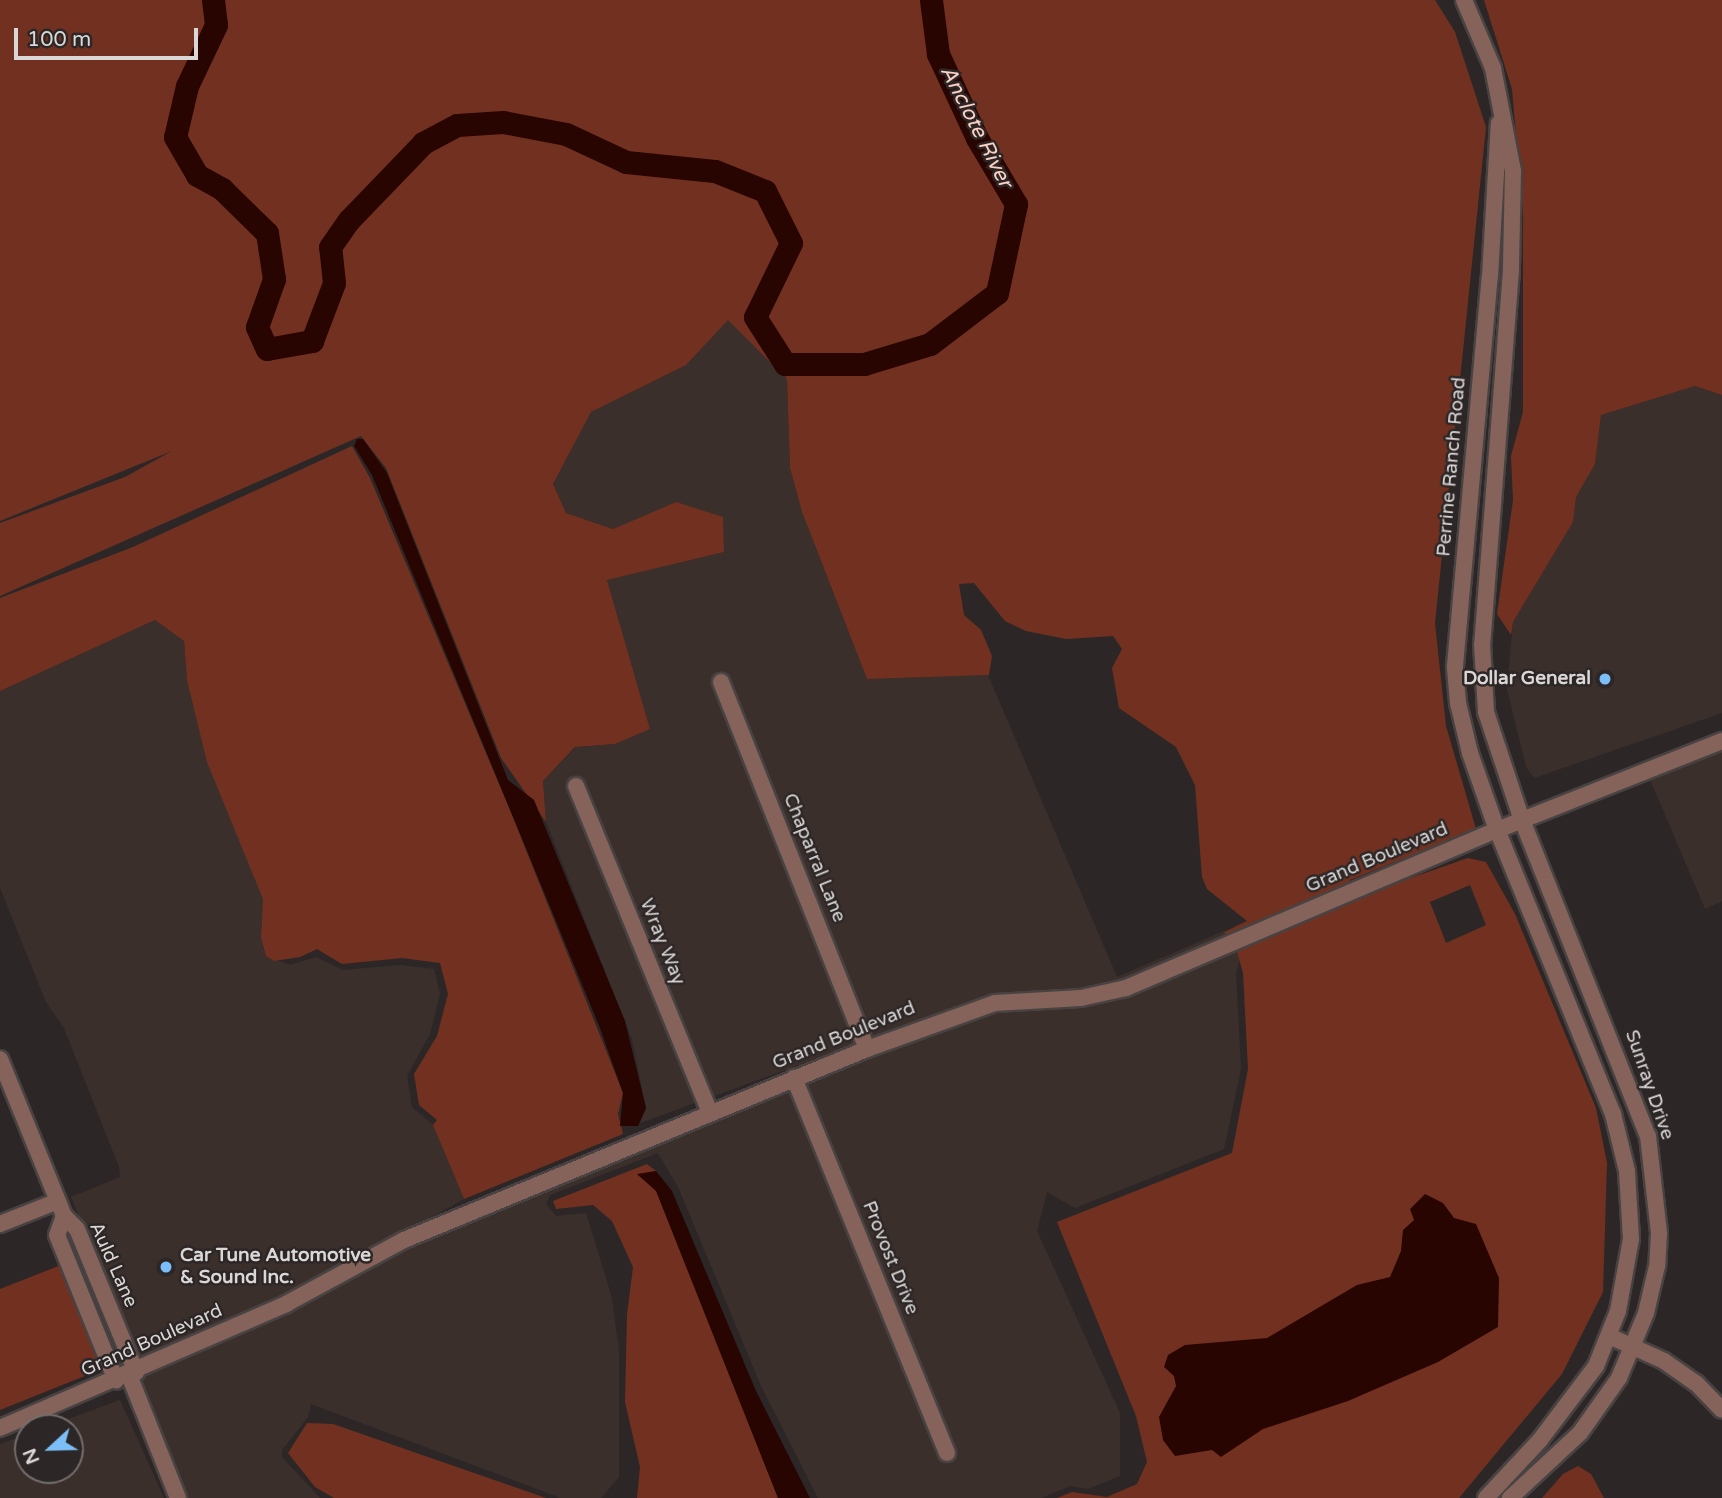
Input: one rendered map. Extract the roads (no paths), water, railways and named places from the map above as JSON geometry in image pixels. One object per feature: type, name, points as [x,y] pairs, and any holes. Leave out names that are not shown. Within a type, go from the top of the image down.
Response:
[{"type":"street","name":"Perrine Ranch Road","points":[[1464,0],[1482,35],[1509,134],[1514,219],[1482,673],[1486,712],[1522,820]]},
{"type":"street","name":"Perrine Ranch Road","points":[[1497,830],[1470,753],[1455,666],[1498,182],[1499,103]]},
{"type":"street","name":"Chaparral Lane","points":[[721,682],[867,1049]]},
{"type":"street","name":"Grand Boulevard","points":[[0,1428],[127,1376],[286,1304],[404,1240],[794,1078],[995,1003],[1081,998],[1126,988],[1497,830],[1722,741]]},
{"type":"street","name":"Wray Way","points":[[576,786],[710,1113]]},
{"type":"street","name":"Sunray Drive","points":[[1510,1498],[1580,1433],[1619,1378],[1633,1346],[1657,1266],[1657,1187],[1648,1136],[1522,820]]},
{"type":"street","points":[[1486,1498],[1580,1387],[1609,1336],[1631,1239],[1627,1171],[1613,1114],[1497,830]]},
{"type":"street","name":"Auld Lane","points":[[0,1059],[61,1208],[77,1228],[127,1376],[178,1498]]},
{"type":"street","name":"Provost Drive","points":[[794,1078],[947,1454]]},
{"type":"street","points":[[0,1224],[61,1208]]},
{"type":"street","points":[[1609,1336],[1633,1346],[1696,1383],[1722,1410]]},
{"type":"waterway","name":"Anclote River","points":[[213,0],[216,25],[187,86],[175,137],[197,175],[222,189],[267,233],[274,279],[257,327],[267,349],[312,341],[334,283],[330,247],[349,220],[423,143],[457,125],[503,122],[566,134],[626,162],[715,171],[765,191],[791,243],[755,317],[785,364],[864,364],[930,344],[997,293],[1016,204],[977,138],[938,54],[931,0]]},
{"type":"place","name":"Dollar General","points":[[1605,679]]},
{"type":"place","name":"Car Tune Automotive & Sound Inc.","points":[[166,1267]]}]
